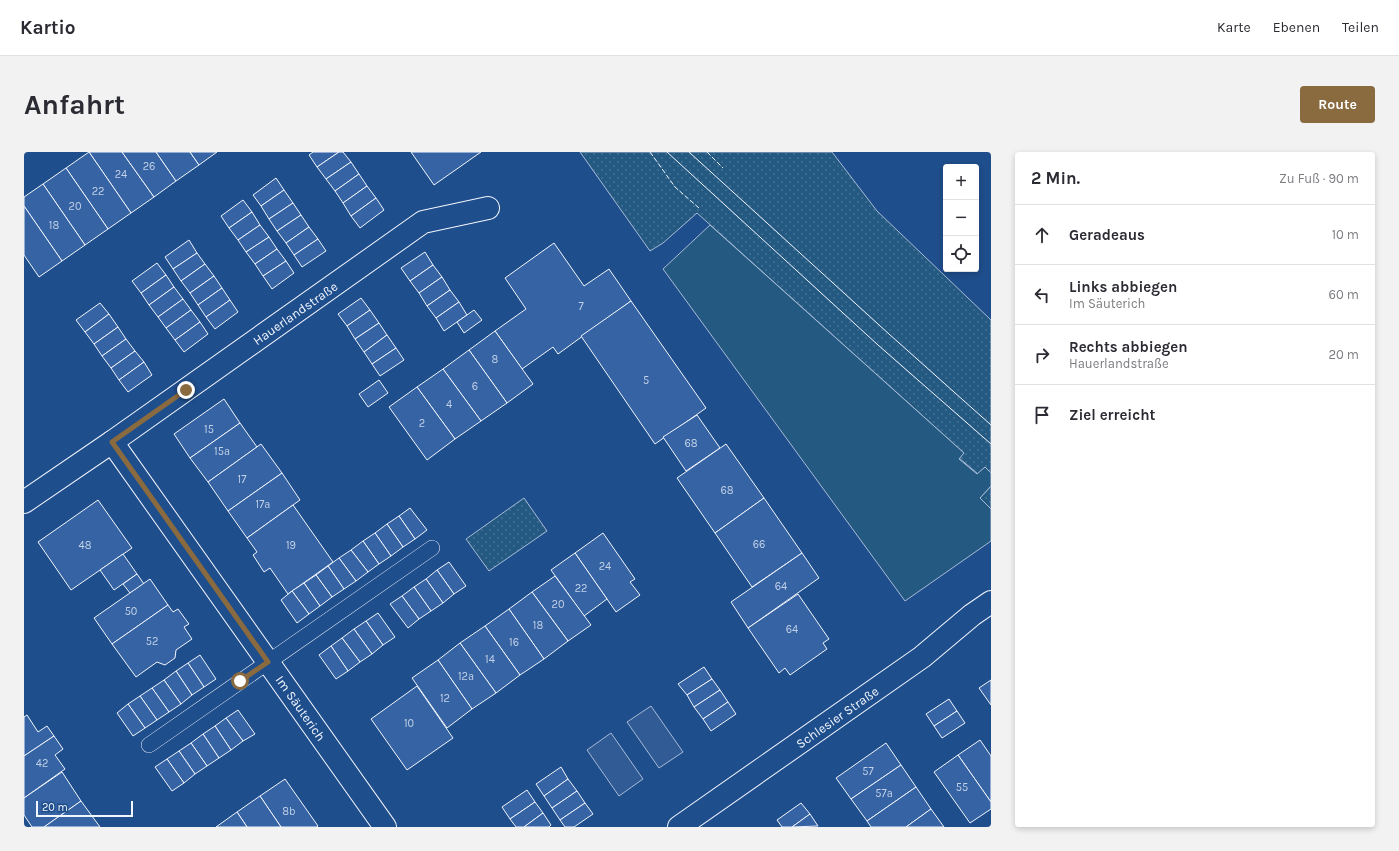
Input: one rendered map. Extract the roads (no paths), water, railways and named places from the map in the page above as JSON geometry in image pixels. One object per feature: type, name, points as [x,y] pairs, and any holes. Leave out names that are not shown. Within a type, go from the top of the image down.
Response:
[{"type":"street","name":"Hauerlandstraße","points":[[112,442],[423,222],[488,208]]},
{"type":"street","points":[[24,502],[112,442]]},
{"type":"street","name":"Im Säuterich","points":[[112,442],[385,827]]},
{"type":"street","name":"Schlesier Straße","points":[[679,827],[922,656],[972,615],[991,602]]},
{"type":"lane","points":[[149,745],[432,548]]},
{"type":"tram line","points":[[667,152],[878,345],[991,444]]},
{"type":"tram line","points":[[689,152],[991,425]]}]
